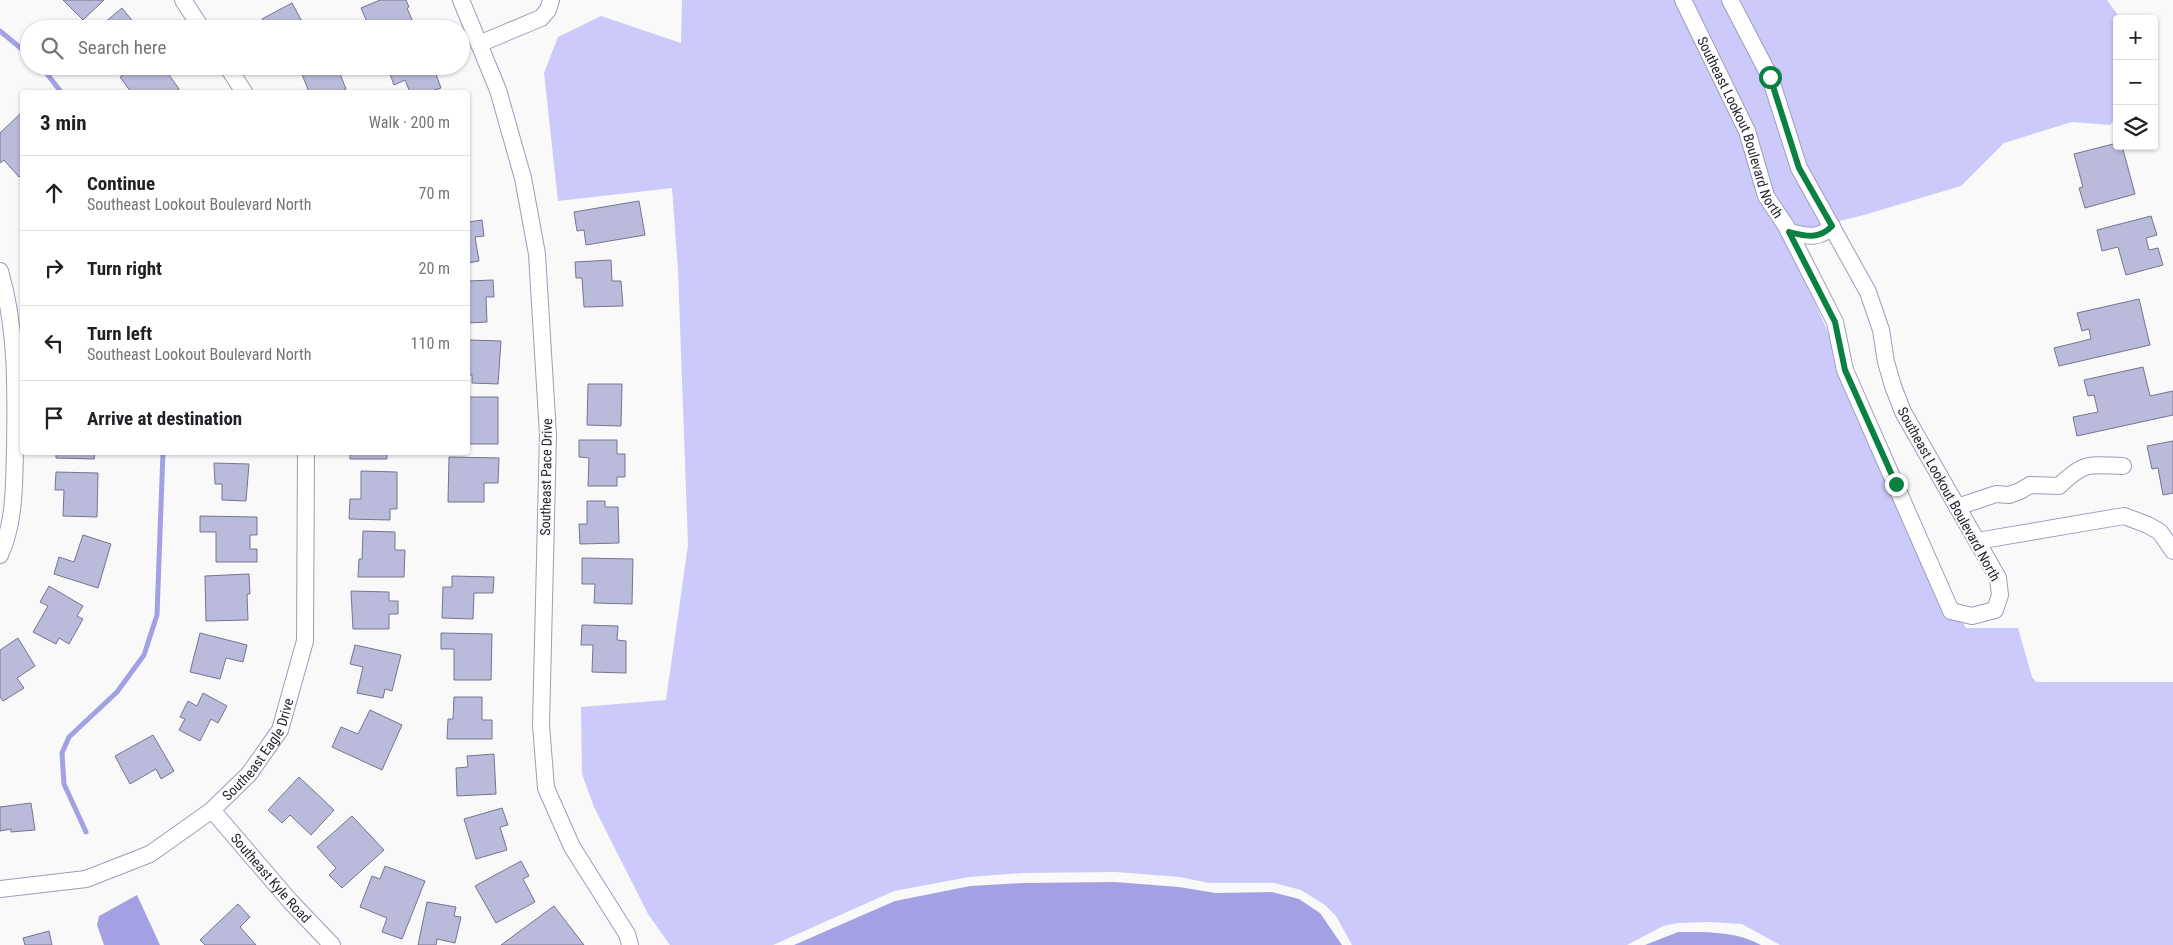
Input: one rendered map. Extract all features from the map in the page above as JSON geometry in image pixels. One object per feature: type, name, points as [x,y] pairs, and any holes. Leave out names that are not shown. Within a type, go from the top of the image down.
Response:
[{"type":"street","points":[[183,0],[196,20]]},
{"type":"street","points":[[479,44],[541,18],[548,10],[551,0]]},
{"type":"street","name":"Southeast Lookout Boulevard North","points":[[1683,0],[1747,131],[1766,196],[1789,232],[1835,322],[1845,370],[1951,611],[1972,616],[1995,610],[2000,595],[1998,578],[1903,412],[1893,386],[1886,362],[1881,330],[1868,292],[1799,168],[1770,77],[1730,0]]},
{"type":"street","name":"Southeast Pace Drive","points":[[464,1],[498,90],[523,178],[537,254],[548,435],[541,725],[546,788],[572,847],[627,934],[630,945]]},
{"type":"street","points":[[233,75],[243,90]]},
{"type":"street","points":[[1789,232],[1810,237],[1825,234],[1832,226]]},
{"type":"street","points":[[0,271],[7,296],[13,332],[16,413],[14,501],[6,542],[0,555]]},
{"type":"street","name":"Southeast Eagle Drive","points":[[0,889],[86,879],[150,854],[212,810],[249,774],[280,730],[306,641],[306,455]]},
{"type":"street","points":[[1957,508],[1996,494],[2009,495],[2030,485],[2059,486],[2076,469],[2091,465],[2123,466]]},
{"type":"street","points":[[1977,542],[2124,516],[2166,531],[2173,551]]},
{"type":"street","name":"Southeast Kyle Road","points":[[212,810],[290,901],[332,945]]},
{"type":"shaded area","points":[[682,0],[2107,0],[2118,15],[2113,15],[2113,121],[2110,125],[2072,122],[2004,143],[1961,186],[1864,215],[1785,234],[1921,545],[1966,628],[2018,628],[2032,677],[2036,682],[2173,682],[2173,945],[1780,945],[1742,924],[1709,922],[1678,923],[1663,926],[1627,945],[1352,945],[1336,916],[1325,905],[1301,890],[1274,883],[1209,883],[1180,877],[1115,872],[1023,873],[969,877],[894,891],[773,945],[670,945],[648,914],[594,807],[582,774],[581,707],[666,700],[688,545],[678,270],[672,188],[558,201],[544,73],[558,37],[601,16],[681,43]]},
{"type":"shaded area","points":[[1115,882],[1179,887],[1216,893],[1272,892],[1299,899],[1320,913],[1342,945],[794,945],[895,901],[970,886],[1023,883]]},
{"type":"shaded area","points":[[137,895],[160,945],[104,945],[97,925],[99,916]]},
{"type":"shaded area","points":[[1678,932],[1710,932],[1731,935],[1751,940],[1761,945],[1645,945]]},
{"type":"building","points":[[63,0],[104,0],[83,20]]},
{"type":"building","points":[[380,0],[406,0],[412,20],[366,20],[361,8]]},
{"type":"building","points":[[292,3],[301,20],[262,20]]},
{"type":"building","points":[[122,8],[132,20],[108,20]]},
{"type":"building","points":[[123,75],[169,75],[179,89],[130,90],[120,77]]},
{"type":"building","points":[[302,75],[341,75],[346,89],[344,90],[308,90]]},
{"type":"building","points":[[390,75],[436,75],[441,88],[435,90],[409,90],[405,80],[394,85]]},
{"type":"building","points":[[20,114],[19,177],[4,160],[0,163],[0,133]]},
{"type":"building","points":[[2113,144],[2113,150],[2123,150],[2135,194],[2085,208],[2079,188],[2083,187],[2074,154]]},
{"type":"building","points":[[639,201],[645,235],[586,245],[584,230],[577,231],[574,212]]},
{"type":"building","points":[[2151,216],[2157,235],[2146,238],[2149,250],[2158,248],[2163,265],[2126,275],[2118,247],[2102,251],[2097,230]]},
{"type":"building","points":[[482,220],[484,236],[475,237],[479,261],[470,263],[470,222]]},
{"type":"building","points":[[611,260],[612,281],[621,281],[623,306],[584,307],[582,278],[576,278],[575,262]]},
{"type":"building","points":[[493,280],[494,297],[486,297],[487,322],[470,323],[470,281]]},
{"type":"building","points":[[2139,299],[2150,345],[2059,366],[2054,348],[2091,339],[2089,329],[2082,331],[2077,313]]},
{"type":"building","points":[[470,340],[501,341],[498,384],[472,383],[472,375],[470,375]]},
{"type":"building","points":[[2143,367],[2150,396],[2173,391],[2173,415],[2077,436],[2073,417],[2098,412],[2094,395],[2088,396],[2084,380]]},
{"type":"building","points":[[588,384],[622,384],[621,426],[587,425]]},
{"type":"building","points":[[470,397],[498,397],[498,444],[470,444]]},
{"type":"building","points":[[579,440],[617,440],[617,454],[625,454],[625,477],[617,477],[617,486],[588,486],[589,458],[579,457]]},
{"type":"building","points":[[2173,441],[2173,493],[2163,495],[2158,468],[2152,469],[2147,446]]},
{"type":"building","points":[[56,455],[95,455],[94,459],[56,458]]},
{"type":"building","points":[[350,455],[387,455],[387,459],[350,459]]},
{"type":"building","points":[[449,457],[499,458],[498,483],[484,483],[484,502],[448,502]]},
{"type":"building","points":[[214,463],[249,464],[246,501],[222,500],[222,484],[215,484]]},
{"type":"building","points":[[361,471],[397,472],[397,509],[390,509],[390,520],[349,519],[350,499],[361,499]]},
{"type":"building","points":[[56,472],[98,473],[97,517],[63,516],[64,490],[55,490]]},
{"type":"building","points":[[587,501],[605,501],[605,507],[618,507],[619,543],[580,544],[579,524],[587,524]]},
{"type":"building","points":[[200,516],[257,517],[257,535],[250,535],[250,549],[257,549],[257,562],[216,562],[216,532],[200,532]]},
{"type":"building","points":[[363,531],[395,532],[395,550],[405,550],[404,577],[358,577],[359,559],[362,559]]},
{"type":"building","points":[[83,535],[111,544],[98,588],[54,574],[59,557],[74,562]]},
{"type":"building","points":[[582,558],[633,559],[632,604],[594,603],[595,584],[582,584]]},
{"type":"building","points":[[249,574],[250,594],[247,594],[248,620],[206,621],[205,576]]},
{"type":"building","points":[[452,576],[494,577],[493,593],[474,593],[473,619],[442,618],[443,587],[452,587]]},
{"type":"building","points":[[49,586],[83,606],[77,616],[83,619],[69,644],[59,638],[56,644],[33,632],[48,606],[40,602]]},
{"type":"building","points":[[351,591],[389,592],[389,601],[398,601],[398,614],[389,614],[389,629],[353,629]]},
{"type":"building","points":[[582,625],[618,626],[617,640],[626,641],[626,673],[592,672],[593,645],[581,645]]},
{"type":"building","points":[[200,633],[247,645],[243,662],[226,658],[220,679],[190,672]]},
{"type":"building","points":[[441,633],[492,634],[491,680],[454,680],[454,649],[441,649]]},
{"type":"building","points":[[18,638],[35,666],[17,678],[24,688],[3,701],[0,697],[0,650]]},
{"type":"building","points":[[355,645],[401,655],[392,691],[385,689],[383,698],[357,693],[363,667],[350,664]]},
{"type":"building","points":[[203,693],[227,706],[218,723],[211,719],[200,741],[179,730],[185,719],[180,717],[188,701],[197,706]]},
{"type":"building","points":[[454,697],[482,697],[482,720],[492,720],[492,739],[447,739],[448,719],[453,719]]},
{"type":"building","points":[[370,710],[402,725],[382,770],[332,747],[341,727],[358,734]]},
{"type":"building","points":[[153,735],[174,771],[161,779],[156,769],[130,784],[115,756]]},
{"type":"building","points":[[494,754],[496,794],[457,796],[456,768],[468,767],[467,756]]},
{"type":"building","points":[[299,777],[334,810],[311,835],[290,815],[282,823],[268,810]]},
{"type":"building","points":[[31,803],[35,830],[11,832],[11,829],[0,831],[0,807]]},
{"type":"building","points":[[502,808],[508,825],[500,827],[507,850],[476,859],[464,819]]},
{"type":"building","points":[[352,816],[384,850],[342,888],[329,875],[336,868],[317,847]]},
{"type":"building","points":[[521,861],[529,876],[523,879],[535,902],[496,923],[475,886]]},
{"type":"building","points":[[385,866],[425,881],[402,939],[382,932],[387,918],[360,907],[372,876],[380,879]]},
{"type":"building","points":[[427,902],[456,907],[454,916],[461,917],[455,943],[437,939],[436,945],[418,945]]},
{"type":"building","points":[[238,904],[250,917],[240,927],[256,945],[205,945],[200,940]]},
{"type":"building","points":[[554,906],[584,945],[501,945]]},
{"type":"building","points":[[49,931],[52,945],[25,945],[23,938]]},
{"type":"waterway","points":[[0,31],[20,48]]},
{"type":"waterway","points":[[48,75],[59,90]]},
{"type":"waterway","points":[[86,832],[64,784],[62,753],[69,737],[117,692],[144,655],[157,615],[163,455]]},
{"type":"route","points":[[1770,77],[1799,168],[1832,226],[1825,234],[1810,237],[1789,232],[1806,269],[1835,322],[1845,370],[1896,484]]}]
